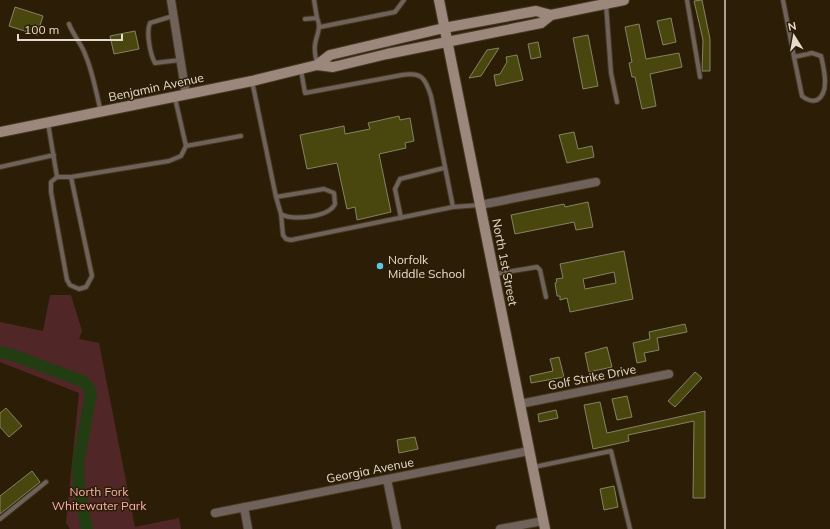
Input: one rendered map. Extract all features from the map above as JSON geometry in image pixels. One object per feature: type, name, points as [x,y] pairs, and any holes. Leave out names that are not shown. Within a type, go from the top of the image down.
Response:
[{"type":"main road","name":"North 1st Street","points":[[439,0],[544,525]]},
{"type":"main road","points":[[551,15],[624,0]]},
{"type":"main road","name":"Benjamin Avenue","points":[[317,65],[330,55],[444,28],[536,11],[551,15]]},
{"type":"main road","name":"Benjamin Avenue","points":[[0,132],[186,95],[317,65],[333,67],[447,41],[541,23],[551,15]]},
{"type":"street","points":[[171,0],[186,95]]},
{"type":"street","points":[[480,205],[596,182]]},
{"type":"street","name":"Golf Strike Drive","points":[[520,404],[669,374]]},
{"type":"street","name":"Georgia Avenue","points":[[215,513],[529,451]]},
{"type":"street","points":[[387,479],[397,529]]},
{"type":"street","points":[[244,507],[248,529]]},
{"type":"street","points":[[500,529],[544,525]]},
{"type":"lane","points":[[314,0],[320,27],[319,35],[315,44],[317,65]]},
{"type":"lane","points":[[320,27],[395,12],[404,0]]},
{"type":"lane","points":[[687,0],[700,77]]},
{"type":"lane","points":[[783,0],[794,57],[802,96],[807,100],[815,101],[823,97],[827,89],[821,56],[812,53],[794,57]]},
{"type":"lane","points":[[606,3],[611,73],[617,102]]},
{"type":"lane","points":[[173,16],[150,23],[148,27],[149,38],[155,63],[180,60]]},
{"type":"lane","points":[[304,20],[317,18]]},
{"type":"lane","points":[[69,24],[72,34],[81,45],[86,56],[101,112]]},
{"type":"lane","points":[[300,69],[306,93],[413,73],[420,75],[428,85],[431,96],[453,208]]},
{"type":"lane","points":[[252,81],[276,197],[281,214],[283,235],[286,239],[291,240],[453,208],[480,205]]},
{"type":"lane","points":[[71,177],[92,276],[86,287],[79,289],[74,288],[67,280],[51,192],[51,182],[57,177],[71,177],[169,161],[182,156],[186,146],[175,97]]},
{"type":"lane","points":[[48,123],[57,177]]},
{"type":"lane","points":[[186,146],[241,136]]},
{"type":"lane","points":[[0,167],[54,156]]},
{"type":"lane","points":[[401,218],[395,189],[400,179],[444,168]]},
{"type":"lane","points":[[276,197],[324,189],[334,193],[335,204],[329,211],[292,219],[281,214]]},
{"type":"lane","points":[[495,274],[537,267],[540,270],[546,297]]},
{"type":"lane","points":[[532,468],[611,451],[630,529]]},
{"type":"lane","points":[[0,519],[46,482]]},
{"type":"green space","name":"North Fork Whitewater Park","points":[[50,295],[71,295],[82,331],[79,339],[99,343],[135,527],[179,518],[181,529],[70,529],[66,523],[79,393],[0,362],[0,322],[43,331]]},
{"type":"building","points":[[702,0],[710,39],[710,71],[702,71],[703,40],[694,1]]},
{"type":"building","points":[[15,7],[43,16],[37,35],[9,26]]},
{"type":"building","points":[[671,18],[676,42],[663,45],[657,21]]},
{"type":"building","points":[[639,24],[646,59],[679,53],[682,67],[650,74],[656,106],[642,109],[635,77],[632,77],[629,63],[632,62],[625,27]]},
{"type":"building","points":[[135,31],[139,49],[114,54],[110,36]]},
{"type":"building","points":[[588,35],[598,86],[583,89],[573,38]]},
{"type":"building","points":[[538,42],[541,57],[531,59],[528,44]]},
{"type":"building","points":[[499,48],[481,76],[469,78],[487,50]]},
{"type":"building","points":[[517,55],[523,80],[496,86],[494,75],[500,74],[507,62],[506,57]]},
{"type":"building","points":[[399,116],[400,120],[410,118],[414,141],[405,143],[406,148],[379,154],[391,212],[357,220],[355,207],[347,209],[337,163],[307,169],[300,135],[344,126],[345,134],[370,129],[368,123]]},
{"type":"building","points":[[574,132],[578,149],[592,146],[594,157],[567,163],[559,135]]},
{"type":"building","points":[[588,202],[593,227],[576,230],[574,222],[515,234],[511,215],[564,204],[565,207]]},
{"type":"building","points":[[624,251],[633,299],[570,312],[567,298],[560,300],[560,296],[557,296],[555,283],[557,282],[556,279],[563,278],[560,264]],"holes":[[[614,272],[616,283],[585,289],[583,279]]]},
{"type":"building","points":[[685,324],[687,332],[657,338],[659,350],[644,353],[646,361],[637,363],[633,343],[650,339],[649,332]]},
{"type":"building","points":[[607,347],[612,367],[589,372],[585,353]]},
{"type":"building","points":[[559,357],[564,377],[531,383],[530,376],[553,371],[550,359]]},
{"type":"building","points":[[695,372],[702,378],[675,407],[668,401]]},
{"type":"building","points":[[627,396],[632,417],[617,420],[612,399]]},
{"type":"building","points":[[600,402],[607,433],[705,411],[705,498],[693,498],[694,421],[628,435],[629,441],[593,449],[584,405]]},
{"type":"building","points":[[6,408],[22,426],[9,437],[0,427],[0,413]]},
{"type":"building","points":[[556,410],[558,418],[539,422],[538,414]]},
{"type":"building","points":[[415,437],[418,449],[399,453],[397,440]]},
{"type":"building","points":[[32,471],[40,482],[0,514],[0,496]]},
{"type":"building","points":[[614,486],[618,507],[604,510],[600,489]]},
{"type":"waterway","points":[[0,352],[13,355],[82,381],[88,386],[91,394],[78,463],[79,490],[87,529]]},
{"type":"railway","points":[[725,0],[725,529]]},
{"type":"place","name":"Norfolk Middle School","points":[[380,266]]}]
